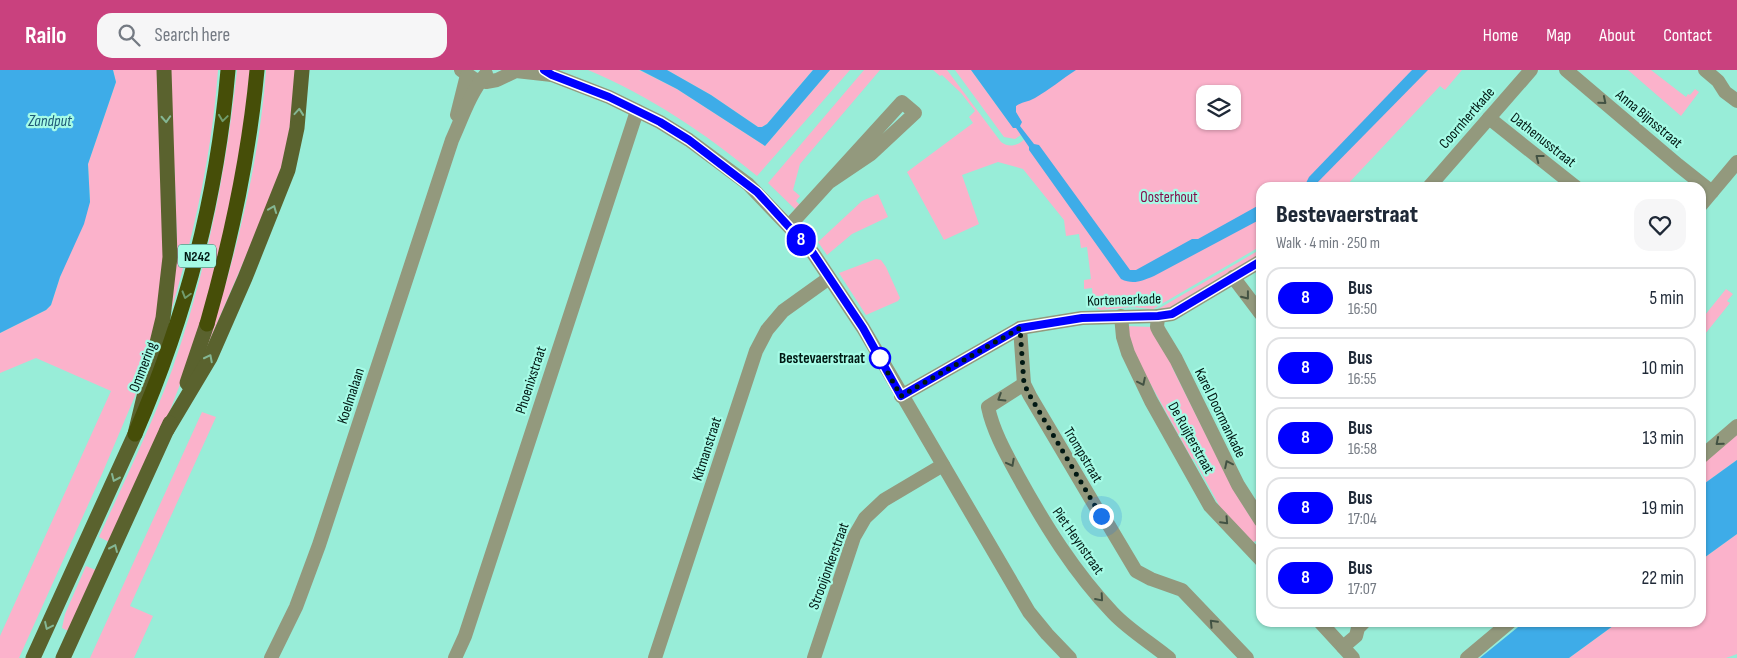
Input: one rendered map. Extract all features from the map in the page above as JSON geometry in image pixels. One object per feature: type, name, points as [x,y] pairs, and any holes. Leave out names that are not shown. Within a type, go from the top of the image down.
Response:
[{"type":"highway","name":"Ommering","points":[[135,434],[169,350],[200,243],[220,138],[228,70]]},
{"type":"highway","name":"N242","points":[[208,324],[237,205],[252,115],[257,70]]},
{"type":"main road","name":"N242","points":[[135,434],[163,318],[169,264],[169,184],[164,70]]},
{"type":"main road","name":"N242","points":[[167,430],[210,358],[245,278],[288,170],[297,128],[302,70]]},
{"type":"main road","name":"N242","points":[[63,658],[188,382],[208,324]]},
{"type":"main road","name":"Ommering","points":[[33,658],[135,434]]},
{"type":"street","points":[[482,73],[516,70],[548,72],[609,97],[660,122],[689,140],[748,184],[813,253],[863,328],[901,396],[1029,612],[1070,658]]},
{"type":"street","name":"Coornhertkade","points":[[1437,182],[1531,70]]},
{"type":"street","name":"Anna Bijnsstraat","points":[[1566,70],[1699,182]]},
{"type":"street","points":[[1705,70],[1718,81],[1725,92],[1737,101]]},
{"type":"street","name":"Koelmalaan","points":[[271,658],[296,607],[319,545],[452,140],[482,73]]},
{"type":"street","points":[[789,226],[828,183],[902,102],[915,113],[871,154],[828,183]]},
{"type":"street","name":"Phoenixstraat","points":[[455,658],[465,636],[637,111]]},
{"type":"street","name":"Dathenusstraat","points":[[1489,118],[1569,182]]},
{"type":"street","points":[[1706,199],[1737,162]]},
{"type":"street","name":"Anna Bijnsstraat","points":[[1706,187],[1712,192]]},
{"type":"street","name":"Kortenaerkade","points":[[901,396],[1020,328],[1082,318],[1172,314],[1256,264]]},
{"type":"street","points":[[1233,277],[1256,307]]},
{"type":"street","name":"Kitmanstraat","points":[[655,658],[756,350],[767,330],[783,311],[829,278]]},
{"type":"street","name":"De Ruijterstraat","points":[[1121,316],[1123,337],[1128,353],[1151,401],[1210,506],[1256,555]]},
{"type":"street","name":"Karel Doormankade","points":[[1158,316],[1159,331],[1176,359],[1238,485],[1256,513]]},
{"type":"street","name":"Trompstraat","points":[[1020,328],[1024,384],[1074,471],[1136,571],[1151,579],[1182,590],[1247,658]]},
{"type":"street","name":"Piet Heynstraat","points":[[1024,384],[988,406],[990,419],[1002,445],[1032,500],[1082,577],[1114,614],[1169,658]]},
{"type":"street","points":[[1706,453],[1737,426]]},
{"type":"street","name":"Strooijonkerstraat","points":[[814,658],[854,537],[865,518],[884,500],[943,465]]},
{"type":"street","points":[[1325,627],[1352,658]]},
{"type":"street","points":[[1343,647],[1356,636],[1358,627]]},
{"type":"street","points":[[1467,658],[1504,627]]},
{"type":"green space","points":[[113,70],[158,70],[164,279],[148,359],[135,396],[102,474],[19,658],[0,658],[0,636],[111,391],[36,358],[0,373],[0,333],[46,310],[51,305],[90,202],[88,164],[116,82]]},
{"type":"green space","points":[[169,70],[218,70],[207,163],[201,194],[170,315],[177,246]]},
{"type":"green space","points":[[237,70],[250,70],[240,157],[225,233],[192,353],[161,434],[111,543],[99,537],[164,391],[195,297],[221,184]]},
{"type":"green space","points":[[266,70],[298,70],[285,160],[271,198],[203,356],[235,251],[251,179],[258,143]]},
{"type":"green space","points":[[588,70],[639,70],[677,89],[765,146],[830,70],[850,70],[757,176],[697,130],[633,91]]},
{"type":"green space","points":[[667,70],[813,70],[767,124],[758,127],[711,95]]},
{"type":"green space","points":[[864,70],[880,70],[800,164],[793,190],[800,196],[796,201],[801,206],[796,210],[768,183]]},
{"type":"green space","name":"Oosterhout","points":[[933,70],[947,70],[1001,142],[1010,146],[1016,145],[1025,139],[1021,135],[1015,139],[1004,137],[955,70],[971,70],[1014,129],[976,70],[1462,70],[1445,90],[1440,86],[1350,182],[1256,182],[1256,249],[1153,309],[1132,307],[1101,310],[1086,304],[1086,301],[1093,299],[1092,288],[1084,289],[1084,280],[1091,279],[1087,247],[1081,248],[1079,234],[1066,236],[1064,220],[1023,169],[998,162],[962,175],[979,224],[944,240],[907,172],[973,123],[969,117],[975,111],[961,93],[942,75],[940,76]]},
{"type":"green space","points":[[1628,70],[1651,70],[1686,97],[1695,89],[1699,92],[1681,116]]},
{"type":"green space","points":[[878,194],[888,217],[852,234],[827,255],[818,242],[862,201]]},
{"type":"green space","points":[[1256,252],[1256,258],[1180,306],[1153,312]]},
{"type":"green space","points":[[876,259],[881,260],[886,267],[900,298],[898,301],[866,315],[839,273]]},
{"type":"green space","points":[[1726,289],[1733,294],[1727,301],[1730,303],[1706,333],[1706,314]]},
{"type":"green space","points":[[1124,326],[1154,327],[1233,489],[1256,524],[1256,541],[1253,542],[1220,507],[1134,354]]},
{"type":"green space","points":[[202,412],[216,417],[130,606],[153,616],[134,658],[90,658]]},
{"type":"green space","points":[[1737,432],[1737,460],[1706,482],[1706,458]]},
{"type":"green space","points":[[1737,534],[1737,654],[1726,658],[1569,658],[1612,627],[1706,627],[1706,556]]},
{"type":"green space","points":[[86,566],[98,571],[68,631],[62,628],[65,614]]},
{"type":"water","name":"Zandput","points":[[0,70],[113,70],[116,82],[88,164],[90,202],[84,224],[60,277],[51,305],[46,310],[0,333]]},
{"type":"water","points":[[640,70],[667,70],[711,95],[758,127],[762,127],[767,124],[813,70],[830,70],[765,146],[677,89]]},
{"type":"water","points":[[971,70],[1076,70],[1035,98],[1016,106],[1016,112],[1022,122],[1020,126],[1034,144],[1039,145],[1130,270],[1136,270],[1192,239],[1198,239],[1256,207],[1256,222],[1154,276],[1141,281],[1125,281],[1121,279],[1029,150],[1029,147],[1016,128],[1013,128]]},
{"type":"water","points":[[1412,70],[1428,70],[1318,182],[1306,182],[1309,177]]},
{"type":"water","points":[[1737,460],[1737,534],[1706,556],[1706,482]]},
{"type":"water","points":[[1518,627],[1612,627],[1569,658],[1480,658]]},
{"type":"bus line","name":"8","points":[[544,70],[552,75],[609,97],[660,122],[689,140],[757,192],[813,253],[863,328],[901,396],[1020,328],[1082,318],[1145,317],[1172,314],[1256,264]]},
{"type":"place","name":"Bestevaerstraat","points":[[880,358]]},
{"type":"route","points":[[880,358],[877,354],[901,396],[1020,328],[1024,384],[1101,516]]}]
